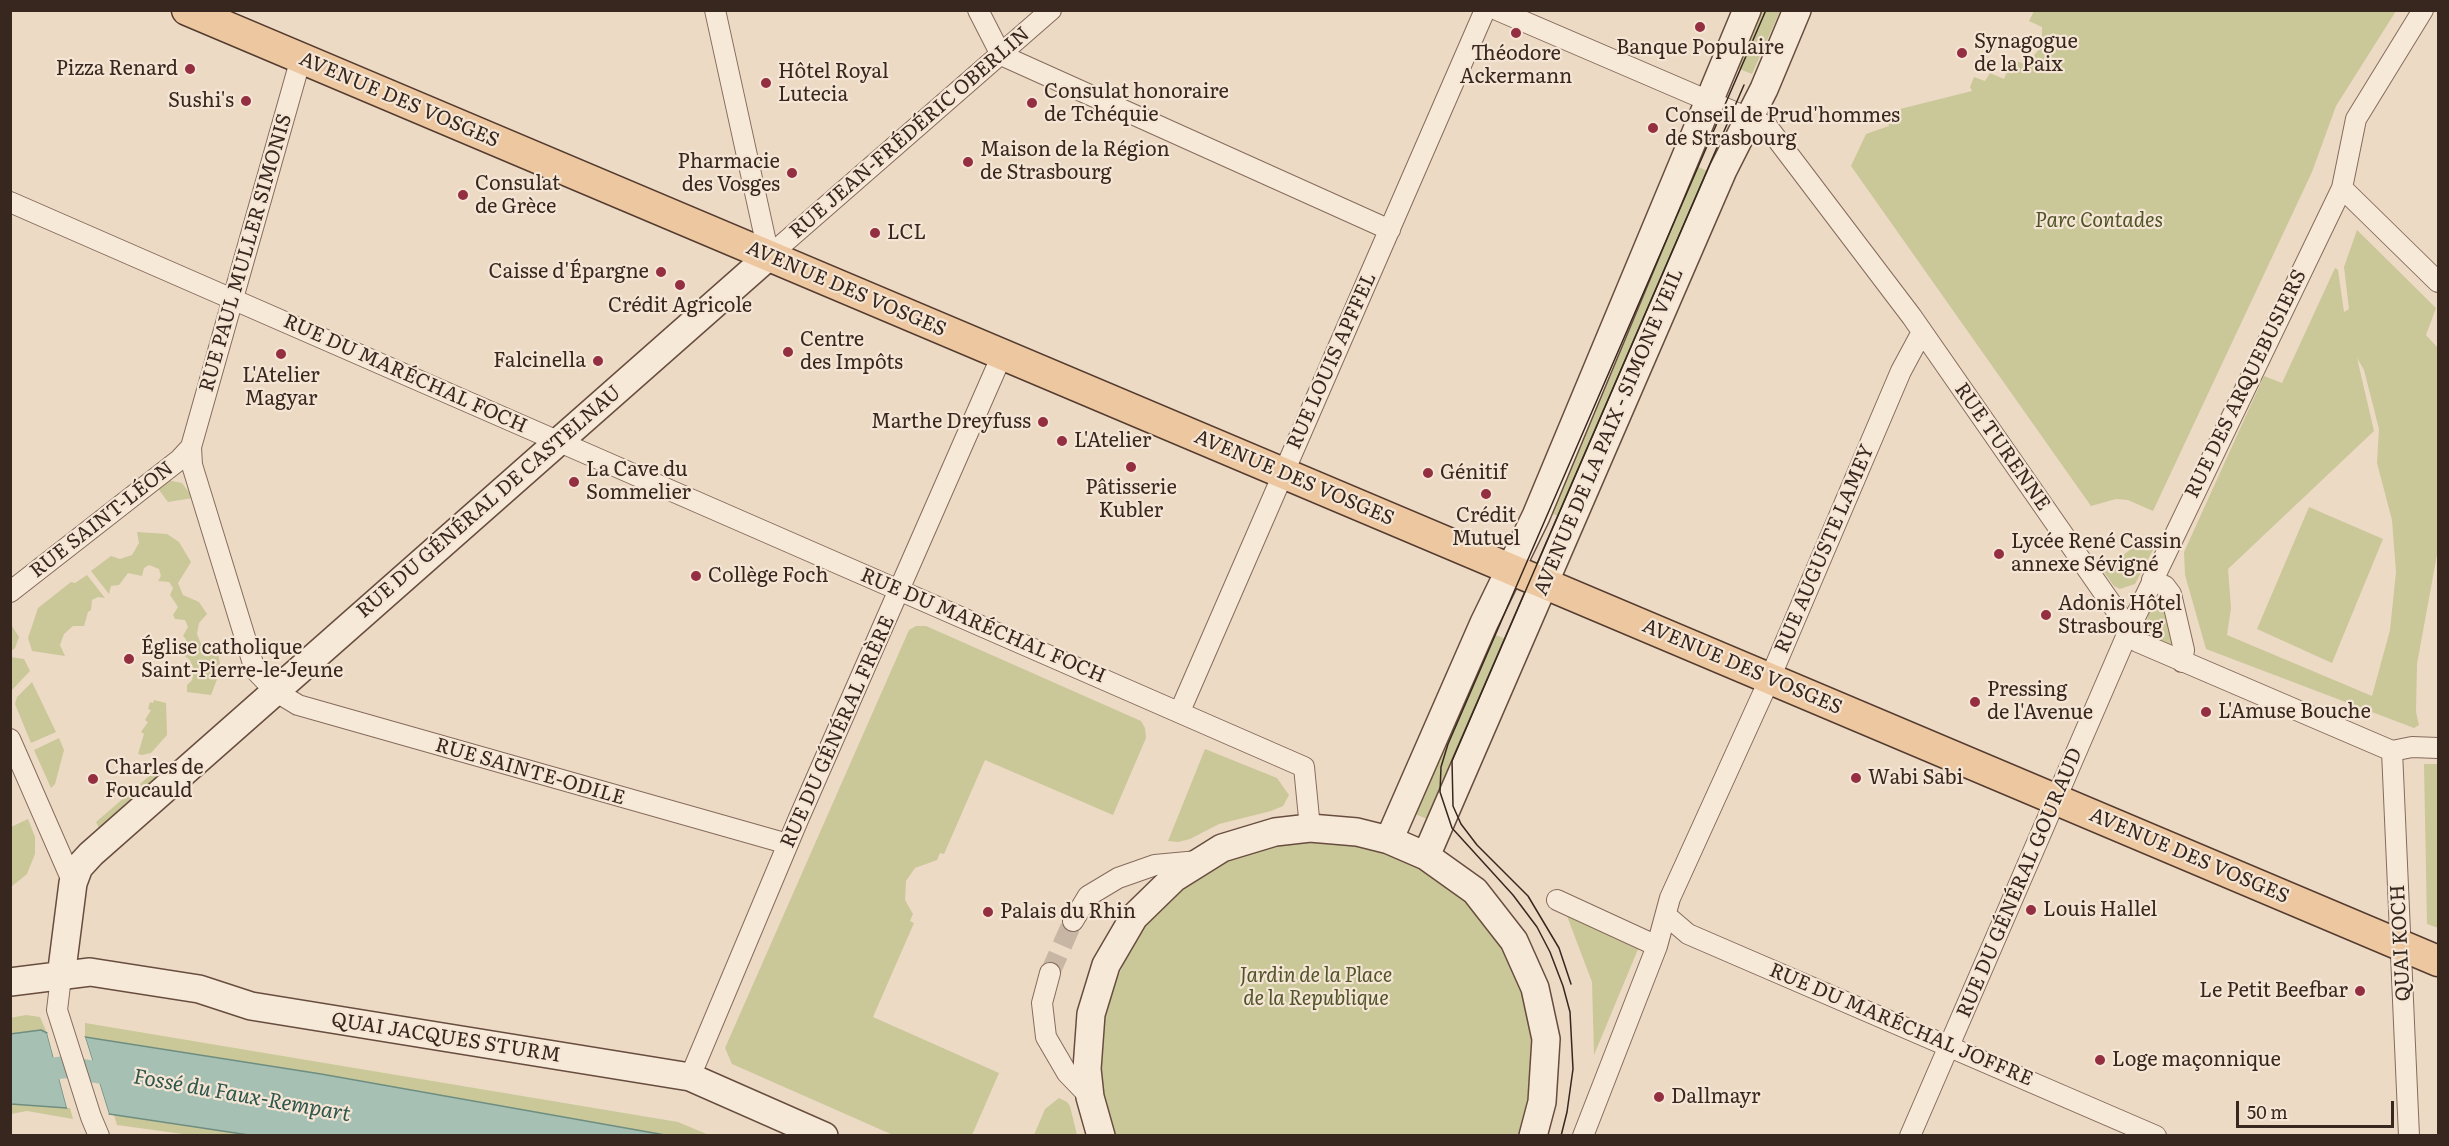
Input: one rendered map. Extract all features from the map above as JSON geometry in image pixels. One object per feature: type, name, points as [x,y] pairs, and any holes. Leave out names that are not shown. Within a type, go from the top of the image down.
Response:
[{"type":"main road","name":"AVENUE DES VOSGES","points":[[187,10],[2434,960]]},
{"type":"street","points":[[715,10],[769,256]]},
{"type":"street","points":[[978,10],[1001,55],[1390,230]]},
{"type":"street","name":"RUE JEAN-FRÉDÉRIC OBERLIN","points":[[769,256],[1052,10]]},
{"type":"street","name":"RUE LOUIS APFFEL","points":[[1180,711],[1485,10]]},
{"type":"street","name":"RUE TURENNE","points":[[1497,10],[1767,126],[1778,137],[1923,332],[2138,642],[2392,751],[2412,747],[2439,748]]},
{"type":"street","name":"AVENUE DE LA PAIX - SIMONE VEIL","points":[[1389,840],[1540,505],[1747,10]]},
{"type":"street","name":"AVENUE DE LA PAIX - SIMONE VEIL","points":[[1426,856],[1714,192],[1797,10]]},
{"type":"street","name":"RUE DES ARQUEBUSIERS","points":[[2128,630],[2342,188],[2356,119],[2423,10]]},
{"type":"street","name":"RUE PAUL MULLER SIMONIS","points":[[191,447],[231,298],[239,278],[301,58]]},
{"type":"street","points":[[2342,188],[2439,282]]},
{"type":"street","name":"RUE DU MARÉCHAL FOCH","points":[[10,202],[1304,767],[1310,828]]},
{"type":"street","name":"RUE DU GÉNÉRAL DE CASTELNAU","points":[[61,977],[73,883],[79,867],[91,854],[769,256]]},
{"type":"street","name":"RUE AUGUSTE LAMEY","points":[[1583,1136],[1657,946],[1669,907],[1901,371],[1923,332]]},
{"type":"street","name":"RUE DU GÉNÉRAL FRÈRE","points":[[690,1077],[788,844],[1002,355]]},
{"type":"street","name":"RUE SAINT-LÉON","points":[[10,592],[179,460],[191,447]]},
{"type":"street","name":"RUE SAINTE-ODILE","points":[[191,447],[192,465],[255,670],[275,691],[307,708],[788,844]]},
{"type":"street","points":[[2152,580],[2165,586],[2171,594],[2184,650],[2182,662]]},
{"type":"street","name":"RUE DU GÉNÉRAL GOURAUD","points":[[1910,1136],[2128,630]]},
{"type":"street","points":[[10,739],[73,883]]},
{"type":"street","name":"QUAI KOCH","points":[[2392,751],[2409,1136]]},
{"type":"street","points":[[1101,1136],[1090,1097],[1087,1042],[1091,1014],[1106,965],[1134,917],[1154,895],[1198,861],[1248,838],[1310,828],[1357,832],[1389,840],[1426,856],[1475,891],[1514,941],[1535,988],[1546,1039],[1542,1102],[1533,1136]]},
{"type":"street","points":[[1073,921],[1088,896],[1118,878],[1155,865],[1198,861]]},
{"type":"street","points":[[1557,900],[1657,946]]},
{"type":"street","name":"RUE DU MARÉCHAL JOFFRE","points":[[1669,907],[1688,934],[2156,1136]]},
{"type":"street","name":"QUAI JACQUES STURM","points":[[10,982],[90,972],[199,989],[251,1006],[690,1077],[824,1136]]},
{"type":"street","points":[[1050,973],[1042,1003],[1047,1037],[1066,1073],[1090,1097]]},
{"type":"street","points":[[61,977],[57,1010],[99,1136]]},
{"type":"green space","points":[[1762,11],[1780,11],[1752,74],[1737,68]]},
{"type":"green space","name":"Parc Contades","points":[[2034,11],[2396,11],[2336,106],[2312,172],[2153,511],[2128,500],[2116,499],[2091,506],[1851,166],[1866,134],[1889,126],[1884,113],[1972,91],[1970,87],[1974,77],[1985,81],[1990,73],[2004,79],[2012,59],[2026,65],[2040,48],[2042,38],[2042,27],[2029,21]]},
{"type":"green space","points":[[1696,166],[1710,172],[1560,517],[1546,511]]},
{"type":"green space","points":[[2357,230],[2436,308],[2426,335],[2438,348],[2438,549],[2417,664],[2416,712],[2419,725],[2414,728],[2206,649],[2185,575],[2184,552],[2264,376],[2282,383],[2335,268],[2338,270],[2344,312],[2349,309],[2344,267]],"holes":[[[2357,358],[2364,370],[2379,429],[2377,463],[2392,520],[2396,572],[2390,630],[2372,696],[2227,635],[2231,608],[2228,569],[2374,431]]]},
{"type":"green space","points":[[167,480],[182,483],[193,498],[168,502],[156,486]]},
{"type":"green space","points":[[2309,507],[2383,539],[2332,663],[2257,629]]},
{"type":"green space","points":[[137,532],[167,534],[179,542],[191,562],[178,583],[183,595],[199,602],[207,614],[199,623],[197,634],[201,644],[218,653],[221,669],[211,695],[187,692],[187,685],[192,680],[194,670],[190,660],[182,654],[186,639],[183,636],[188,627],[185,620],[175,619],[173,615],[178,607],[170,595],[173,588],[169,582],[158,581],[161,576],[159,569],[149,565],[144,568],[142,576],[128,573],[119,585],[111,586],[109,594],[91,571],[111,556],[120,559],[132,555],[139,543]]},
{"type":"green space","points":[[2136,545],[2154,548],[2135,584],[2120,589],[2114,586],[2103,571]]},
{"type":"green space","points":[[87,575],[105,598],[98,597],[92,600],[91,610],[88,612],[84,626],[73,626],[64,634],[60,645],[65,656],[32,651],[28,638],[38,608],[71,582],[75,583]]},
{"type":"green space","points":[[2156,598],[2163,600],[2173,643],[2170,645],[2153,637],[2147,625],[2148,614]]},
{"type":"green space","points":[[10,623],[19,637],[15,648],[11,651]]},
{"type":"green space","points":[[916,626],[926,626],[1141,721],[1145,728],[1146,738],[1113,815],[985,760],[944,854],[940,853],[937,860],[915,868],[906,881],[905,900],[913,914],[910,921],[914,923],[873,1017],[999,1073],[972,1135],[893,1135],[732,1064],[725,1048],[909,630]]},
{"type":"green space","points":[[1493,634],[1506,639],[1427,819],[1415,814]]},
{"type":"green space","points":[[11,657],[24,659],[30,671],[11,691]]},
{"type":"green space","points":[[32,682],[56,732],[31,743],[15,704],[17,697]]},
{"type":"green space","points":[[154,700],[166,703],[167,735],[151,753],[138,754],[144,734],[141,732],[148,722],[145,720],[151,710],[148,709],[150,702],[153,703]]},
{"type":"green space","points":[[59,738],[64,750],[55,784],[51,788],[34,750]]},
{"type":"green space","points":[[1205,749],[1277,778],[1289,795],[1283,806],[1271,811],[1219,824],[1190,839],[1178,842],[1168,841]]},
{"type":"green space","points":[[2424,764],[2438,764],[2438,928],[2427,924]]},
{"type":"green space","points":[[155,771],[162,778],[101,832],[96,822]]},
{"type":"green space","points":[[28,819],[35,837],[35,854],[27,874],[11,887],[11,827]]},
{"type":"green space","name":"Jardin de la Place de la Republique","points":[[1308,840],[1362,844],[1414,863],[1458,894],[1495,934],[1520,982],[1531,1035],[1530,1089],[1518,1135],[1114,1135],[1104,1104],[1100,1077],[1104,1008],[1136,936],[1162,904],[1205,871],[1254,848]]},
{"type":"green space","points":[[1564,908],[1641,942],[1594,1055],[1592,982]]},
{"type":"green space","points":[[26,1015],[40,1017],[47,1033],[41,1030],[11,1034],[10,1018]]},
{"type":"green space","points":[[85,1023],[678,1122],[709,1135],[665,1135],[321,1074],[85,1037]]},
{"type":"green space","points":[[1059,1098],[1070,1106],[1077,1135],[1034,1135],[1045,1109]]},
{"type":"green space","points":[[24,1103],[70,1108],[73,1119],[27,1111],[11,1114],[11,1104]]},
{"type":"green space","points":[[114,1115],[249,1135],[190,1135],[117,1125]]},
{"type":"water","points":[[41,1030],[47,1033],[67,1108],[11,1104],[10,1034]]},
{"type":"water","points":[[85,1037],[321,1074],[665,1135],[249,1135],[109,1114]]},
{"type":"pier","points":[[47,1033],[50,1034],[70,1108],[67,1108]]},
{"type":"pier","points":[[82,1037],[85,1037],[109,1114],[106,1113]]},
{"type":"waterway","name":"Fossé du Faux-Rempart","points":[[10,1074],[66,1067],[125,1077]]},
{"type":"tunnel","points":[[1050,973],[1073,921]]},
{"type":"tram line","points":[[1561,1136],[1573,1069],[1570,1012],[1563,986],[1550,952],[1537,927],[1513,895],[1452,828],[1440,792],[1441,767],[1448,744],[1766,10]]},
{"type":"tram line","points":[[1571,984],[1559,948],[1528,896],[1477,845],[1461,824],[1453,806],[1452,761],[1744,85]]},
{"type":"place","name":"Banque Populaire","points":[[1700,27]]},
{"type":"place","name":"Théodore Ackermann","points":[[1516,33]]},
{"type":"place","name":"Synagogue de la Paix","points":[[1962,53]]},
{"type":"place","name":"Pizza Renard","points":[[190,69]]},
{"type":"place","name":"Hôtel Royal Lutecia","points":[[766,83]]},
{"type":"place","name":"Sushi's","points":[[246,101]]},
{"type":"place","name":"Consulat honoraire de Tchéquie","points":[[1032,103]]},
{"type":"place","name":"Conseil de Prud'hommes de Strasbourg","points":[[1653,128]]},
{"type":"place","name":"Maison de la Région de Strasbourg","points":[[968,162]]},
{"type":"place","name":"Pharmacie des Vosges","points":[[792,173]]},
{"type":"place","name":"Consulat de Grèce","points":[[463,195]]},
{"type":"place","name":"LCL","points":[[875,233]]},
{"type":"place","name":"Caisse d'Épargne","points":[[661,272]]},
{"type":"place","name":"Crédit Agricole","points":[[680,285]]},
{"type":"place","name":"Centre des Impôts","points":[[788,352]]},
{"type":"place","name":"L'Atelier Magyar","points":[[281,354]]},
{"type":"place","name":"Falcinella","points":[[598,361]]},
{"type":"place","name":"Marthe Dreyfuss","points":[[1043,422]]},
{"type":"place","name":"L'Atelier","points":[[1062,441]]},
{"type":"place","name":"Pâtisserie Kubler","points":[[1131,467]]},
{"type":"place","name":"Génitif","points":[[1428,473]]},
{"type":"place","name":"La Cave du Sommelier","points":[[574,482]]},
{"type":"place","name":"Crédit Mutuel","points":[[1486,494]]},
{"type":"place","name":"Lycée René Cassin annexe Sévigné","points":[[1999,554]]},
{"type":"place","name":"Collège Foch","points":[[696,576]]},
{"type":"place","name":"Adonis Hôtel Strasbourg","points":[[2046,615]]},
{"type":"place","name":"Église catholique Saint-Pierre-le-Jeune","points":[[129,659]]},
{"type":"place","name":"Pressing de l'Avenue","points":[[1975,702]]},
{"type":"place","name":"L'Amuse Bouche","points":[[2206,712]]},
{"type":"place","name":"Wabi Sabi","points":[[1856,778]]},
{"type":"place","name":"Charles de Foucauld","points":[[93,779]]},
{"type":"place","name":"Louis Hallel","points":[[2031,910]]},
{"type":"place","name":"Palais du Rhin","points":[[988,912]]},
{"type":"place","name":"Le Petit Beefbar","points":[[2360,991]]},
{"type":"place","name":"Loge maçonnique","points":[[2100,1060]]},
{"type":"place","name":"Dallmayr","points":[[1659,1097]]}]
